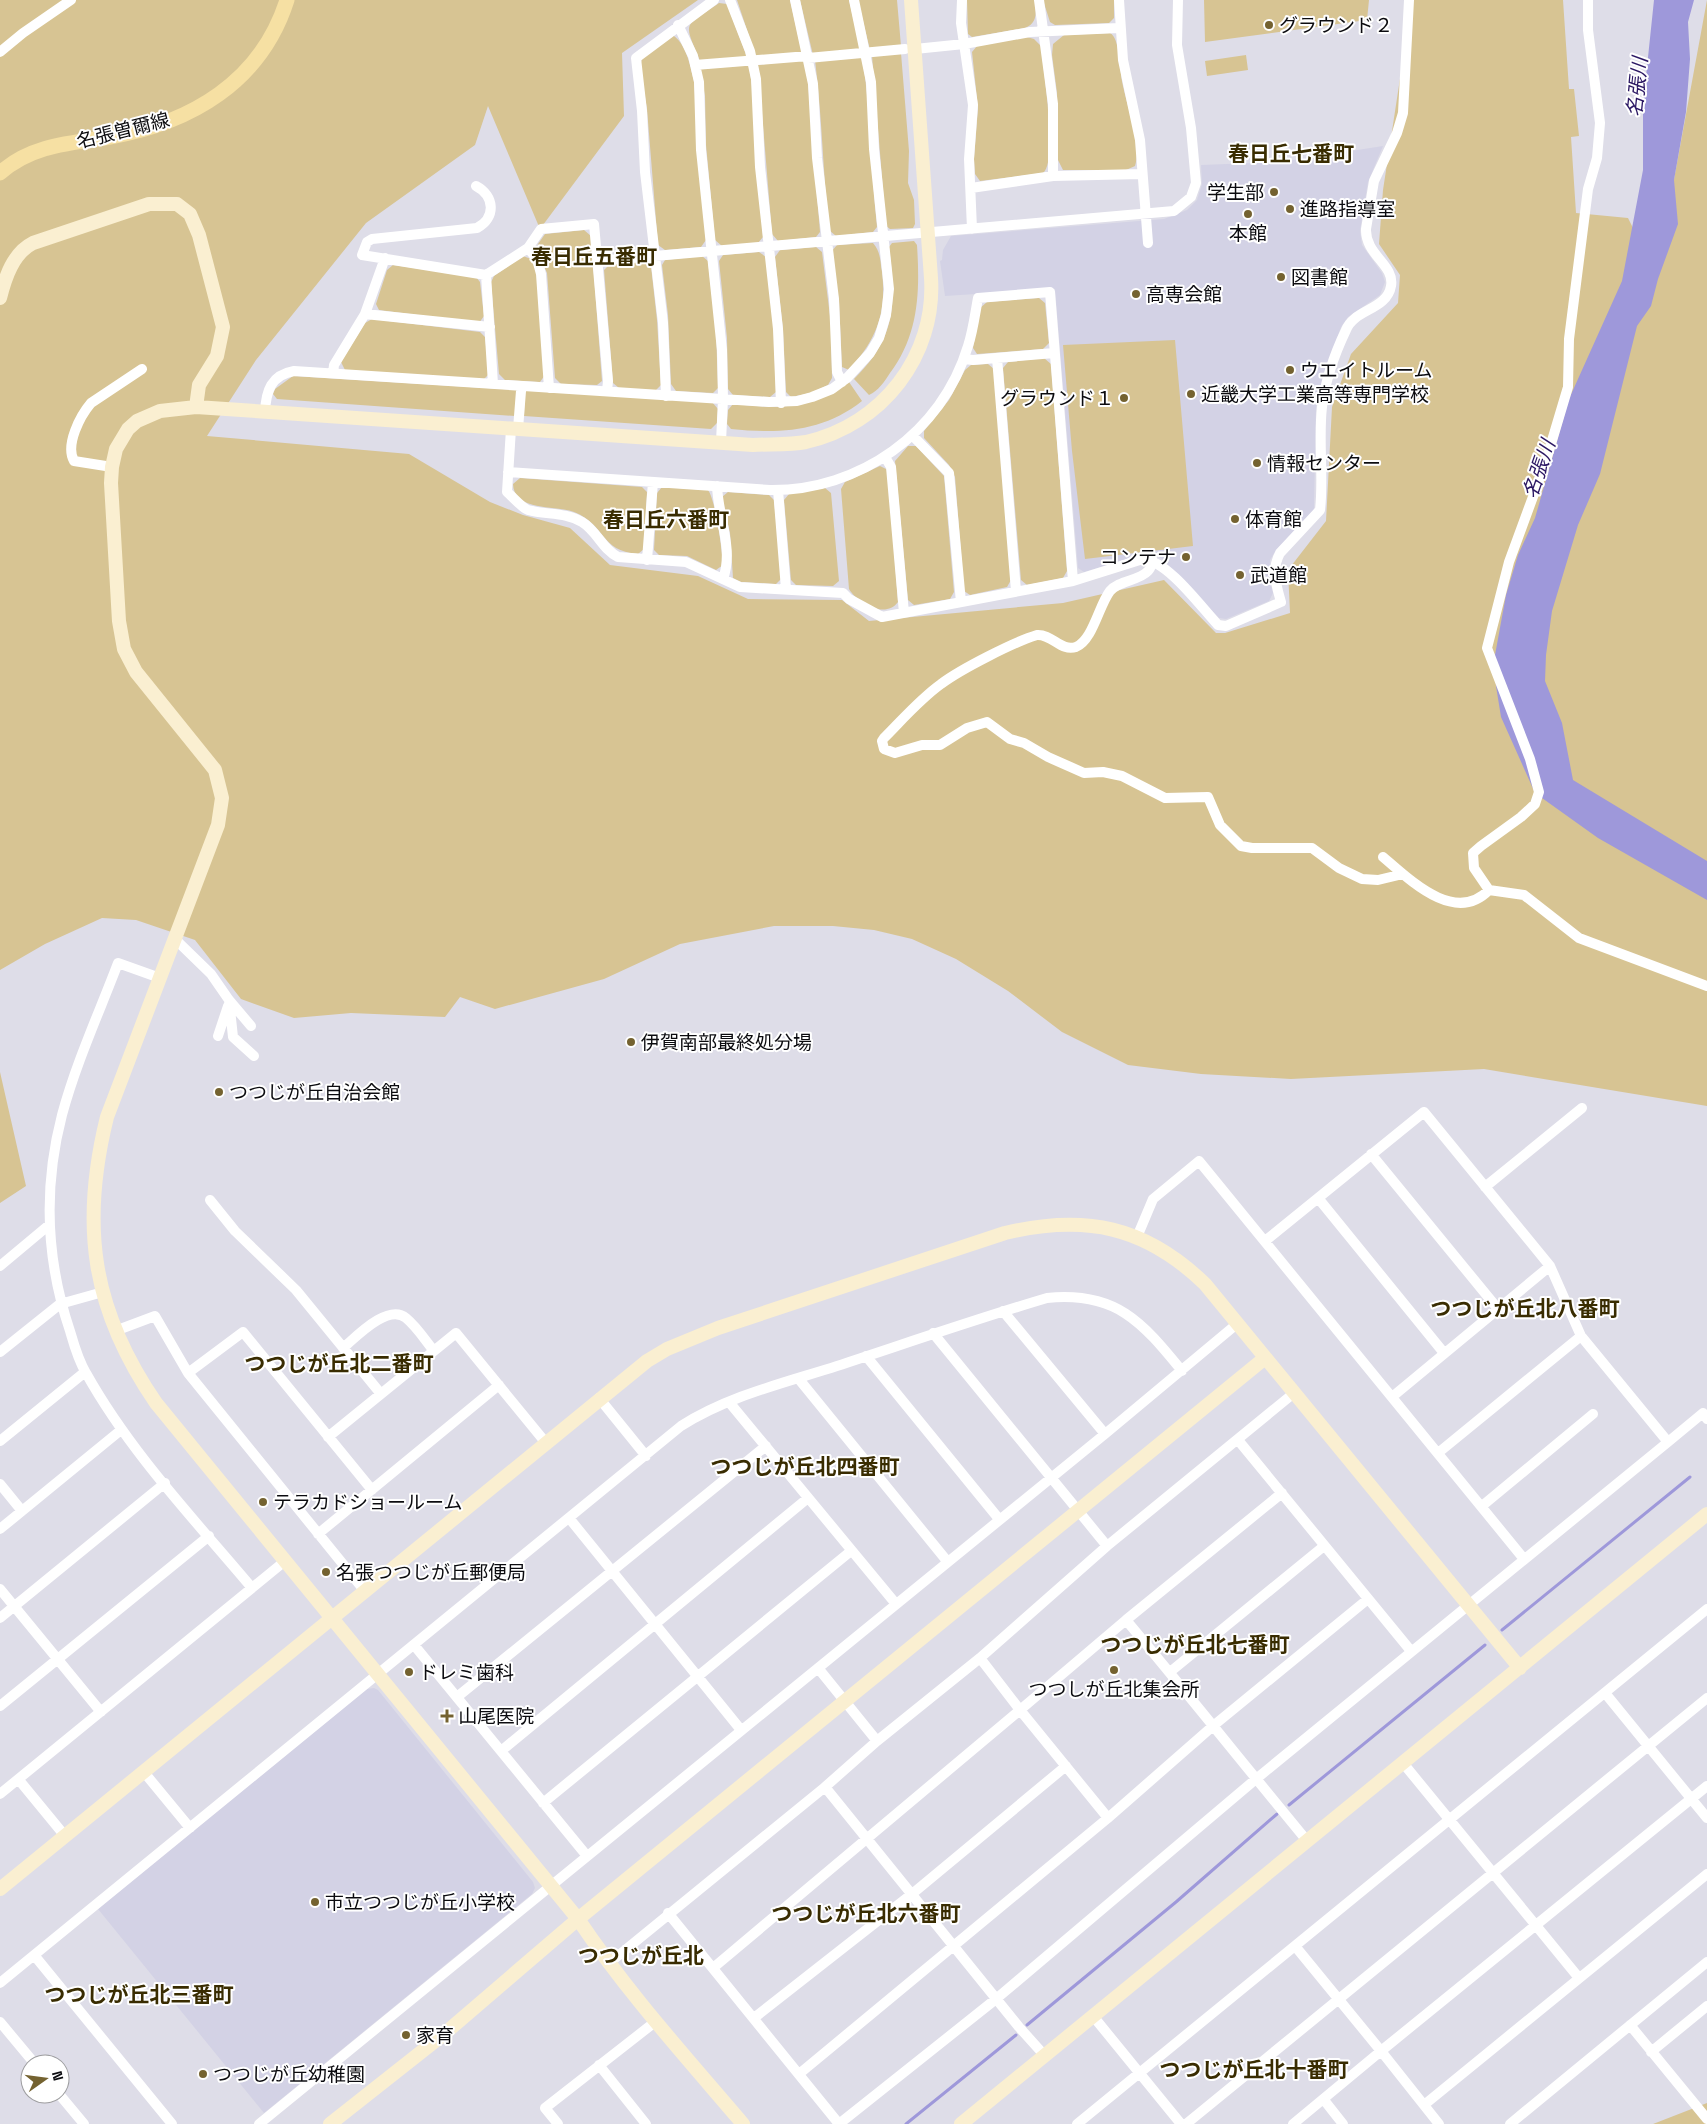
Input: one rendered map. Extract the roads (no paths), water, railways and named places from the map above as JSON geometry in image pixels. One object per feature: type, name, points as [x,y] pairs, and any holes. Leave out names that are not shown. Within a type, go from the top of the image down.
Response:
[{"type":"main road","name":"名張曽爾線","points":[[0,173],[17,160],[40,149],[114,136],[160,124],[205,104],[228,88],[267,44],[279,23],[286,0]]},
{"type":"street","points":[[0,52],[23,33],[71,0]]},
{"type":"street","points":[[666,396],[663,324],[645,172],[640,88],[635,64],[638,55],[714,0]]},
{"type":"street","points":[[730,0],[753,61],[757,90],[760,167],[778,330],[781,402]]},
{"type":"street","points":[[795,0],[814,84],[817,158],[825,242],[834,299],[837,372],[842,382]]},
{"type":"street","points":[[265,412],[268,388],[274,380],[294,371],[781,402],[812,397],[832,389],[860,366],[870,353],[884,323],[889,289],[866,53],[854,0]]},
{"type":"street","points":[[743,2124],[655,2022],[608,1964],[578,1919],[156,1403],[136,1372],[115,1331],[95,1259],[92,1223],[98,1155],[108,1117],[218,825],[222,798],[219,779],[210,761],[136,672],[124,649],[119,621],[112,468],[121,439],[137,421],[160,411],[196,407],[753,445],[804,442],[821,438],[856,422],[892,392],[915,360],[929,321],[932,295],[928,233],[910,49],[911,0]]},
{"type":"street","points":[[962,0],[961,23],[972,94],[969,159],[972,229]]},
{"type":"street","points":[[1039,0],[1053,104],[1053,176]]},
{"type":"street","points":[[1119,0],[1119,28],[1126,82],[1140,140],[1148,243]]},
{"type":"street","points":[[597,261],[1167,213],[1180,208],[1192,197],[1196,183],[1191,128],[1177,45],[1178,0]]},
{"type":"street","points":[[521,391],[508,472],[507,492],[526,509],[575,518],[593,530],[614,555],[623,559],[686,562],[740,587],[843,594],[882,617],[1073,582],[1143,559],[1163,566],[1218,625],[1226,626],[1281,602],[1274,577],[1277,559],[1280,553],[1320,510],[1322,408],[1346,329],[1353,320],[1386,299],[1391,288],[1390,273],[1371,250],[1366,237],[1366,229],[1374,181],[1397,133],[1403,113],[1409,0]]},
{"type":"street","points":[[1588,0],[1588,30],[1600,123],[1597,158],[1588,189],[1571,320],[1568,387],[1545,464],[1509,562],[1488,648],[1530,760],[1539,792],[1534,804],[1521,817],[1481,846],[1474,854],[1474,868],[1489,890],[1524,895],[1579,938],[1707,986]]},
{"type":"street","points":[[678,25],[695,65],[700,87],[701,150],[721,334],[723,399],[721,442]]},
{"type":"street","points":[[695,65],[964,44],[1043,31],[1119,28]]},
{"type":"street","points":[[971,188],[1053,176],[1142,174]]},
{"type":"street","points":[[476,186],[485,192],[491,204],[490,216],[482,226],[372,239],[367,242],[362,255],[486,275],[528,248],[540,229],[594,224],[607,391]]},
{"type":"street","points":[[0,298],[5,280],[16,259],[26,246],[139,206],[160,203],[178,204],[190,214],[199,235],[223,327],[217,356],[199,385],[196,407]]},
{"type":"street","points":[[528,248],[537,259],[541,274],[549,388]]},
{"type":"street","points":[[333,374],[334,364],[366,314],[385,258]]},
{"type":"street","points":[[486,275],[493,384]]},
{"type":"street","points":[[508,472],[778,490],[832,482],[859,472],[885,457],[912,436],[944,398],[964,359],[972,333],[978,298],[1050,292],[1073,582]]},
{"type":"street","points":[[366,314],[490,328]]},
{"type":"street","points":[[964,359],[1054,354]]},
{"type":"street","points":[[997,358],[1016,591]]},
{"type":"street","points":[[112,468],[74,461],[72,454],[76,429],[90,403],[142,369]]},
{"type":"street","points":[[912,436],[946,468],[950,479],[961,602]]},
{"type":"street","points":[[885,457],[891,467],[904,613]]},
{"type":"street","points":[[647,560],[653,482]]},
{"type":"street","points":[[717,486],[717,504],[725,536],[726,551],[727,567],[723,579]]},
{"type":"street","points":[[778,490],[786,589]]},
{"type":"street","points":[[1153,561],[1148,572],[1111,590],[1087,637],[1081,644],[1073,648],[1064,648],[1046,635],[1037,635],[969,668],[942,683],[919,704],[884,738],[882,741],[884,749],[895,753],[922,745],[940,745],[967,728],[987,722],[1010,739],[1024,743],[1048,757],[1084,773],[1104,772],[1122,776],[1154,794],[1170,799],[1208,797],[1220,826],[1241,846],[1252,848],[1312,848],[1339,868],[1362,879],[1378,880],[1403,874]]},
{"type":"street","points":[[1383,857],[1403,874],[1438,898],[1452,902],[1476,901],[1489,890]]},
{"type":"street","points":[[175,939],[211,974],[251,1026]]},
{"type":"street","points":[[160,978],[118,963],[62,1116],[51,1172],[49,1225],[52,1256],[60,1304],[85,1372],[121,1430],[252,1588]]},
{"type":"street","points":[[218,1036],[230,1000]]},
{"type":"street","points":[[230,1000],[233,1037],[254,1056]]},
{"type":"street","points":[[1485,1187],[1582,1108]]},
{"type":"street","points":[[1264,1241],[1424,1112],[1550,1266],[1581,1336],[1668,1442]]},
{"type":"street","points":[[1371,1154],[1498,1310]]},
{"type":"street","points":[[1137,1237],[1153,1199],[1199,1161],[1524,1559]]},
{"type":"street","points":[[1318,1198],[1444,1353]]},
{"type":"street","points":[[210,1200],[235,1231],[296,1290],[381,1394]]},
{"type":"street","points":[[0,1266],[49,1225]]},
{"type":"street","points":[[0,1889],[599,1398],[647,1361],[693,1337],[1005,1233],[1039,1225],[1098,1226],[1137,1237],[1169,1254],[1194,1272],[1520,1668]]},
{"type":"street","points":[[1392,1396],[1550,1266]]},
{"type":"street","points":[[0,1352],[60,1304],[103,1292]]},
{"type":"street","points":[[0,1983],[378,1673],[698,1415],[798,1378],[933,1333],[1047,1298],[1058,1297],[1082,1298],[1107,1304],[1140,1323],[1182,1371]]},
{"type":"street","points":[[1003,1311],[1105,1434]]},
{"type":"street","points":[[343,1348],[380,1317],[396,1315],[405,1317],[434,1351]]},
{"type":"street","points":[[115,1331],[155,1316],[188,1373],[364,1590]]},
{"type":"street","points":[[259,2124],[1238,1324]]},
{"type":"street","points":[[188,1373],[242,1332],[372,1490]]},
{"type":"street","points":[[328,1437],[456,1333],[546,1442]]},
{"type":"street","points":[[933,1333],[1107,1546]]},
{"type":"street","points":[[1438,1453],[1581,1336]]},
{"type":"street","points":[[866,1356],[999,1519]]},
{"type":"street","points":[[330,2124],[444,2034],[578,1919],[1265,1358]]},
{"type":"street","points":[[0,1441],[85,1372]]},
{"type":"street","points":[[798,1378],[947,1561]]},
{"type":"street","points":[[318,1534],[499,1385]]},
{"type":"street","points":[[608,1964],[980,1658],[1107,1546],[1294,1393]]},
{"type":"street","points":[[599,1398],[646,1456]]},
{"type":"street","points":[[730,1402],[896,1604]]},
{"type":"street","points":[[1482,1506],[1593,1414]]},
{"type":"street","points":[[668,1914],[839,2124],[996,1999],[1256,1779],[1702,1414],[1707,1419]]},
{"type":"street","points":[[0,1530],[121,1430]]},
{"type":"street","points":[[1238,1440],[1411,1651]]},
{"type":"street","points":[[457,1697],[766,1446]]},
{"type":"street","points":[[0,1618],[165,1483]]},
{"type":"street","points":[[0,1484],[22,1511]]},
{"type":"street","points":[[712,1968],[1126,1620],[1282,1493]]},
{"type":"street","points":[[501,1751],[808,1498]]},
{"type":"street","points":[[961,2124],[1707,1514]]},
{"type":"street","points":[[569,1518],[741,1730]]},
{"type":"street","points":[[0,1706],[208,1536]]},
{"type":"street","points":[[1170,1672],[1324,1546]]},
{"type":"street","points":[[543,1803],[851,1551]]},
{"type":"street","points":[[0,1794],[285,1561]]},
{"type":"street","points":[[0,1589],[101,1712]]},
{"type":"street","points":[[798,2074],[954,1947],[1108,1818],[1213,1726],[1368,1599]]},
{"type":"street","points":[[1077,2124],[1707,1609]]},
{"type":"street","points":[[1126,1620],[1308,1842]]},
{"type":"street","points":[[414,1645],[588,1856]]},
{"type":"street","points":[[980,1658],[1108,1818]]},
{"type":"street","points":[[818,1668],[877,1741]]},
{"type":"street","points":[[1605,1692],[1707,1818]]},
{"type":"street","points":[[1186,2124],[1707,1698]]},
{"type":"street","points":[[1403,1763],[1579,1978]]},
{"type":"street","points":[[754,2018],[912,1894],[1066,1766]]},
{"type":"street","points":[[142,1771],[190,1828]]},
{"type":"street","points":[[18,1780],[64,1836]]},
{"type":"street","points":[[1293,2124],[1707,1786]]},
{"type":"street","points":[[825,1787],[996,1999],[1045,2056]]},
{"type":"street","points":[[1424,2105],[1706,1876]]},
{"type":"street","points":[[1295,1946],[1439,2124]]},
{"type":"street","points":[[34,1956],[172,2124]]},
{"type":"street","points":[[1510,2124],[1707,1962]]},
{"type":"street","points":[[1651,2052],[1707,2006]]},
{"type":"street","points":[[1093,2016],[1181,2124]]},
{"type":"street","points":[[0,2022],[27,2054]]},
{"type":"street","points":[[558,2124],[545,2108],[655,2022]]},
{"type":"street","points":[[1630,2025],[1707,2119]]},
{"type":"street","points":[[599,2065],[646,2124]]},
{"type":"street","points":[[1324,2100],[1343,2124]]},
{"type":"street","points":[[67,2104],[84,2124]]},
{"type":"waterway","points":[[1502,1630],[1690,1477]]},
{"type":"waterway","points":[[1289,1805],[1485,1645]]},
{"type":"waterway","points":[[1027,2025],[1176,1902],[1277,1814]]},
{"type":"waterway","points":[[906,2124],[1016,2035]]},
{"type":"place","name":"グラウンド２","points":[[1269,25]]},
{"type":"place","name":"学生部","points":[[1274,192]]},
{"type":"place","name":"進路指導室","points":[[1290,209]]},
{"type":"place","name":"本館","points":[[1248,214]]},
{"type":"place","name":"図書館","points":[[1281,277]]},
{"type":"place","name":"高専会館","points":[[1136,294]]},
{"type":"place","name":"ウエイトルーム","points":[[1290,370]]},
{"type":"place","name":"近畿大学工業高等専門学校","points":[[1191,394]]},
{"type":"place","name":"グラウンド１","points":[[1124,398]]},
{"type":"place","name":"情報センター","points":[[1257,463]]},
{"type":"place","name":"体育館","points":[[1235,519]]},
{"type":"place","name":"コンテナ","points":[[1186,557]]},
{"type":"place","name":"武道館","points":[[1240,575]]},
{"type":"place","name":"伊賀南部最終処分場","points":[[631,1042]]},
{"type":"place","name":"つつじが丘自治会館","points":[[219,1092]]},
{"type":"place","name":"テラカドショールーム","points":[[263,1502]]},
{"type":"place","name":"名張つつじが丘郵便局","points":[[326,1572]]},
{"type":"place","name":"つつしが丘北集会所","points":[[1114,1670]]},
{"type":"place","name":"ドレミ歯科","points":[[409,1672]]},
{"type":"place","name":"山尾医院","points":[[447,1716]]},
{"type":"place","name":"市立つつじが丘小学校","points":[[315,1902]]},
{"type":"place","name":"家育","points":[[406,2035]]},
{"type":"place","name":"つつじが丘幼稚園","points":[[203,2074]]},
{"type":"district","name":"春日丘七番町","points":[[1291,154]]},
{"type":"district","name":"春日丘五番町","points":[[594,257]]},
{"type":"district","name":"春日丘六番町","points":[[666,520]]},
{"type":"district","name":"つつじが丘北八番町","points":[[1525,1309]]},
{"type":"district","name":"つつじが丘北二番町","points":[[339,1364]]},
{"type":"district","name":"つつじが丘北四番町","points":[[805,1467]]},
{"type":"district","name":"つつじが丘北七番町","points":[[1195,1645]]},
{"type":"district","name":"つつじが丘北六番町","points":[[866,1914]]},
{"type":"district","name":"つつじが丘北","points":[[641,1956]]},
{"type":"district","name":"つつじが丘北三番町","points":[[139,1995]]},
{"type":"district","name":"つつじが丘北十番町","points":[[1254,2070]]},
{"type":"water label","name":"名張川","points":[[1637,87]]},
{"type":"water label","name":"名張川","points":[[1539,469]]}]
